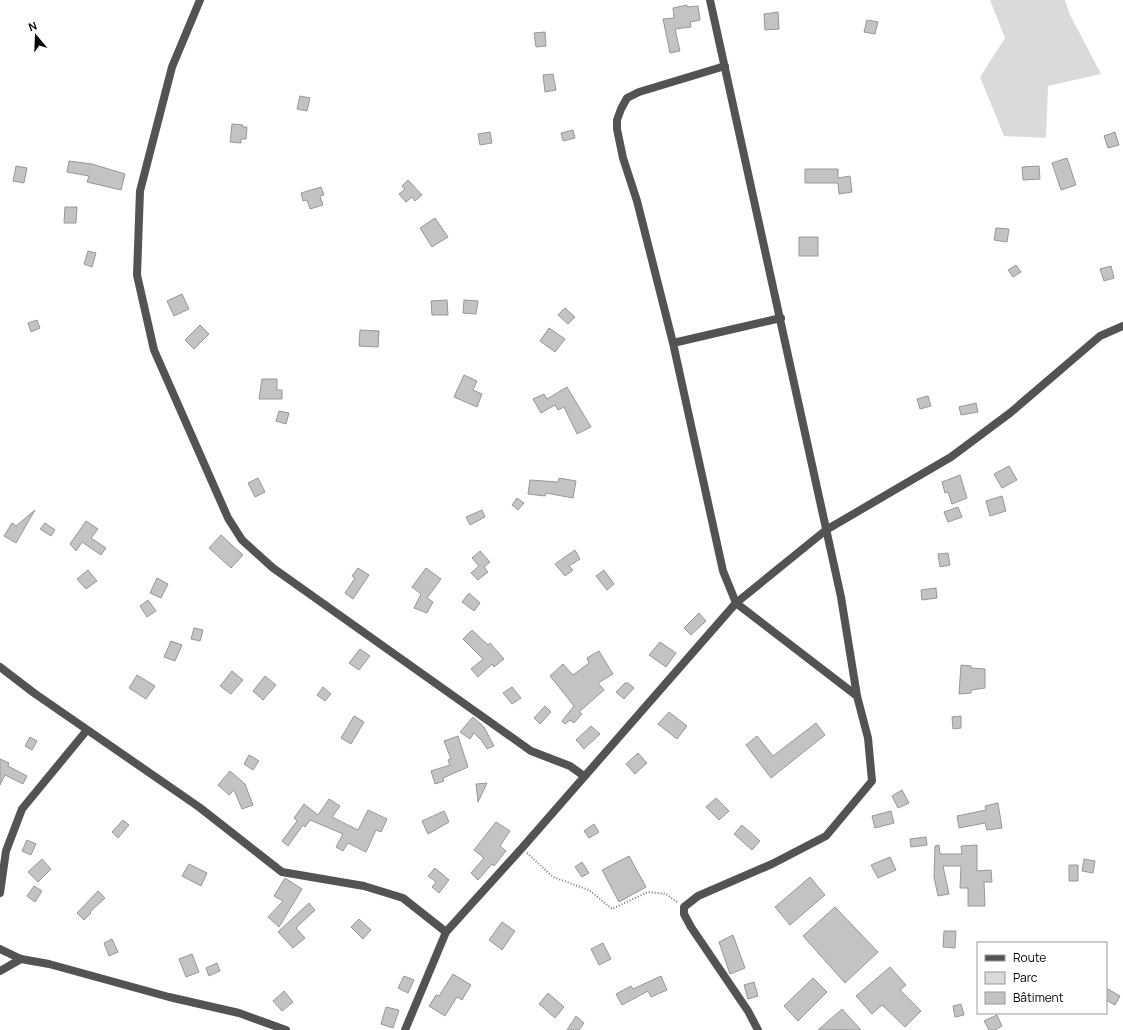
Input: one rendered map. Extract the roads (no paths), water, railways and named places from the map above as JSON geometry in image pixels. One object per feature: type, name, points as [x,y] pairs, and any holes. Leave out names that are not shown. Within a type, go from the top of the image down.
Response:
[{"type":"street","points":[[200,0],[172,67],[140,191],[137,275],[154,350],[228,518],[242,540],[273,568],[531,751],[570,766],[584,776]]},
{"type":"street","points":[[710,0],[841,597],[857,696],[868,738],[872,781],[826,836],[772,864],[698,896],[684,907],[684,914],[691,927],[748,1011],[758,1030]]},
{"type":"street","points":[[725,66],[639,92],[627,98],[617,120],[623,158],[637,200],[673,343],[723,571],[736,603],[857,696]]},
{"type":"street","points":[[673,343],[781,318]]},
{"type":"street","points":[[405,1030],[446,932],[522,848],[736,603],[826,530],[951,457],[1010,413],[1100,336],[1123,326]]},
{"type":"street","points":[[0,667],[87,730],[199,807],[282,872],[364,886],[403,898],[446,932]]},
{"type":"street","points":[[0,893],[6,851],[22,808],[87,730]]},
{"type":"street","points":[[0,948],[22,959],[49,964],[169,997],[239,1013],[286,1030]]},
{"type":"street","points":[[0,971],[22,959]]}]
